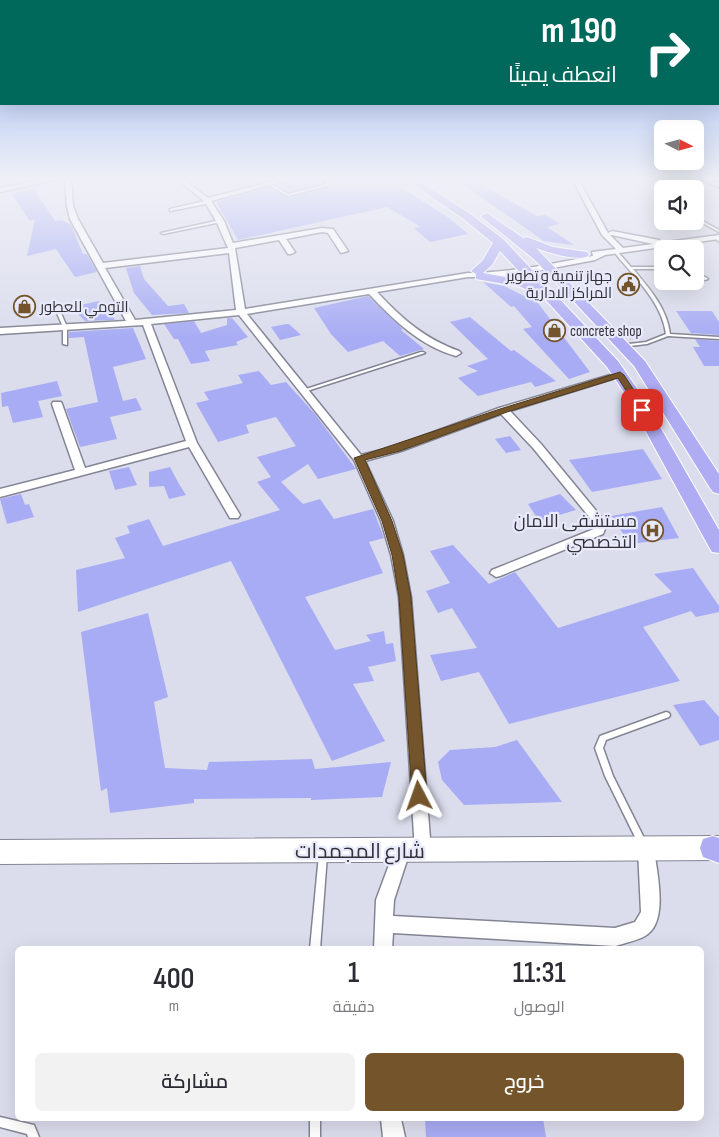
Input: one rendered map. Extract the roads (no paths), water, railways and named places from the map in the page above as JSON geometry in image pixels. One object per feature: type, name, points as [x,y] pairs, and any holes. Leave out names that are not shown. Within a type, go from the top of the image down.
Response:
[{"type":"main road","points":[[486,232],[499,242],[563,308],[620,375],[652,427],[719,547]]},
{"type":"main road","points":[[509,232],[544,263],[640,364],[719,488]]},
{"type":"main road","points":[[515,236],[551,250],[585,256],[572,281],[576,296]]},
{"type":"main road","points":[[475,274],[488,262],[499,242]]},
{"type":"main road","points":[[475,274],[525,284],[563,308]]},
{"type":"main road","name":"شارع المجمدات","points":[[0,852],[717,849]]},
{"type":"street","points":[[82,232],[132,323]]},
{"type":"street","points":[[225,232],[232,248],[241,312],[306,390],[359,458],[387,521],[397,555],[405,597],[413,851],[385,900],[383,946]]},
{"type":"street","points":[[101,266],[232,248],[310,232]]},
{"type":"street","points":[[331,232],[344,250]]},
{"type":"street","points":[[600,232],[604,240],[619,252],[654,247]]},
{"type":"street","points":[[280,237],[290,252]]},
{"type":"street","points":[[698,240],[718,237]]},
{"type":"street","points":[[604,240],[633,250]]},
{"type":"street","points":[[604,240],[619,252]]},
{"type":"street","points":[[0,331],[146,322],[241,312],[585,256],[596,258],[604,240]]},
{"type":"street","points":[[585,256],[604,240],[654,243]]},
{"type":"street","points":[[371,291],[414,333],[431,343],[456,353]]},
{"type":"street","points":[[146,322],[192,443],[234,516]]},
{"type":"street","points":[[359,458],[397,449],[503,410],[620,375]]},
{"type":"street","points":[[58,404],[81,472]]},
{"type":"street","points":[[496,573],[599,531],[601,524],[537,446],[503,410]]},
{"type":"street","points":[[0,493],[192,443]]},
{"type":"street","points":[[384,924],[615,937],[633,932],[641,929],[650,915],[651,905],[646,850]]},
{"type":"street","points":[[391,1121],[394,1137]]},
{"type":"lane","points":[[163,233],[167,232]]},
{"type":"lane","points":[[619,252],[657,306],[668,326],[668,335]]},
{"type":"lane","points":[[629,268],[654,268]]},
{"type":"lane","points":[[55,304],[65,327],[65,344]]},
{"type":"lane","points":[[623,346],[647,343],[668,335],[719,338]]},
{"type":"lane","points":[[306,390],[422,353]]},
{"type":"lane","points":[[646,850],[609,776],[599,748],[603,738],[666,715]]},
{"type":"lane","points":[[315,946],[324,852]]},
{"type":"lane","points":[[315,1121],[315,1137]]},
{"type":"lane","points":[[0,1122],[30,1129],[34,1137]]},
{"type":"place","name":"جهاز تنمية و تطوير المراكز الادارية","points":[[628,285]]},
{"type":"place","name":"التومي للعطور","points":[[24,307]]},
{"type":"place","name":"concrete shop","points":[[554,331]]},
{"type":"place","name":"مستشفى الامان التخصصي","points":[[653,531]]}]
